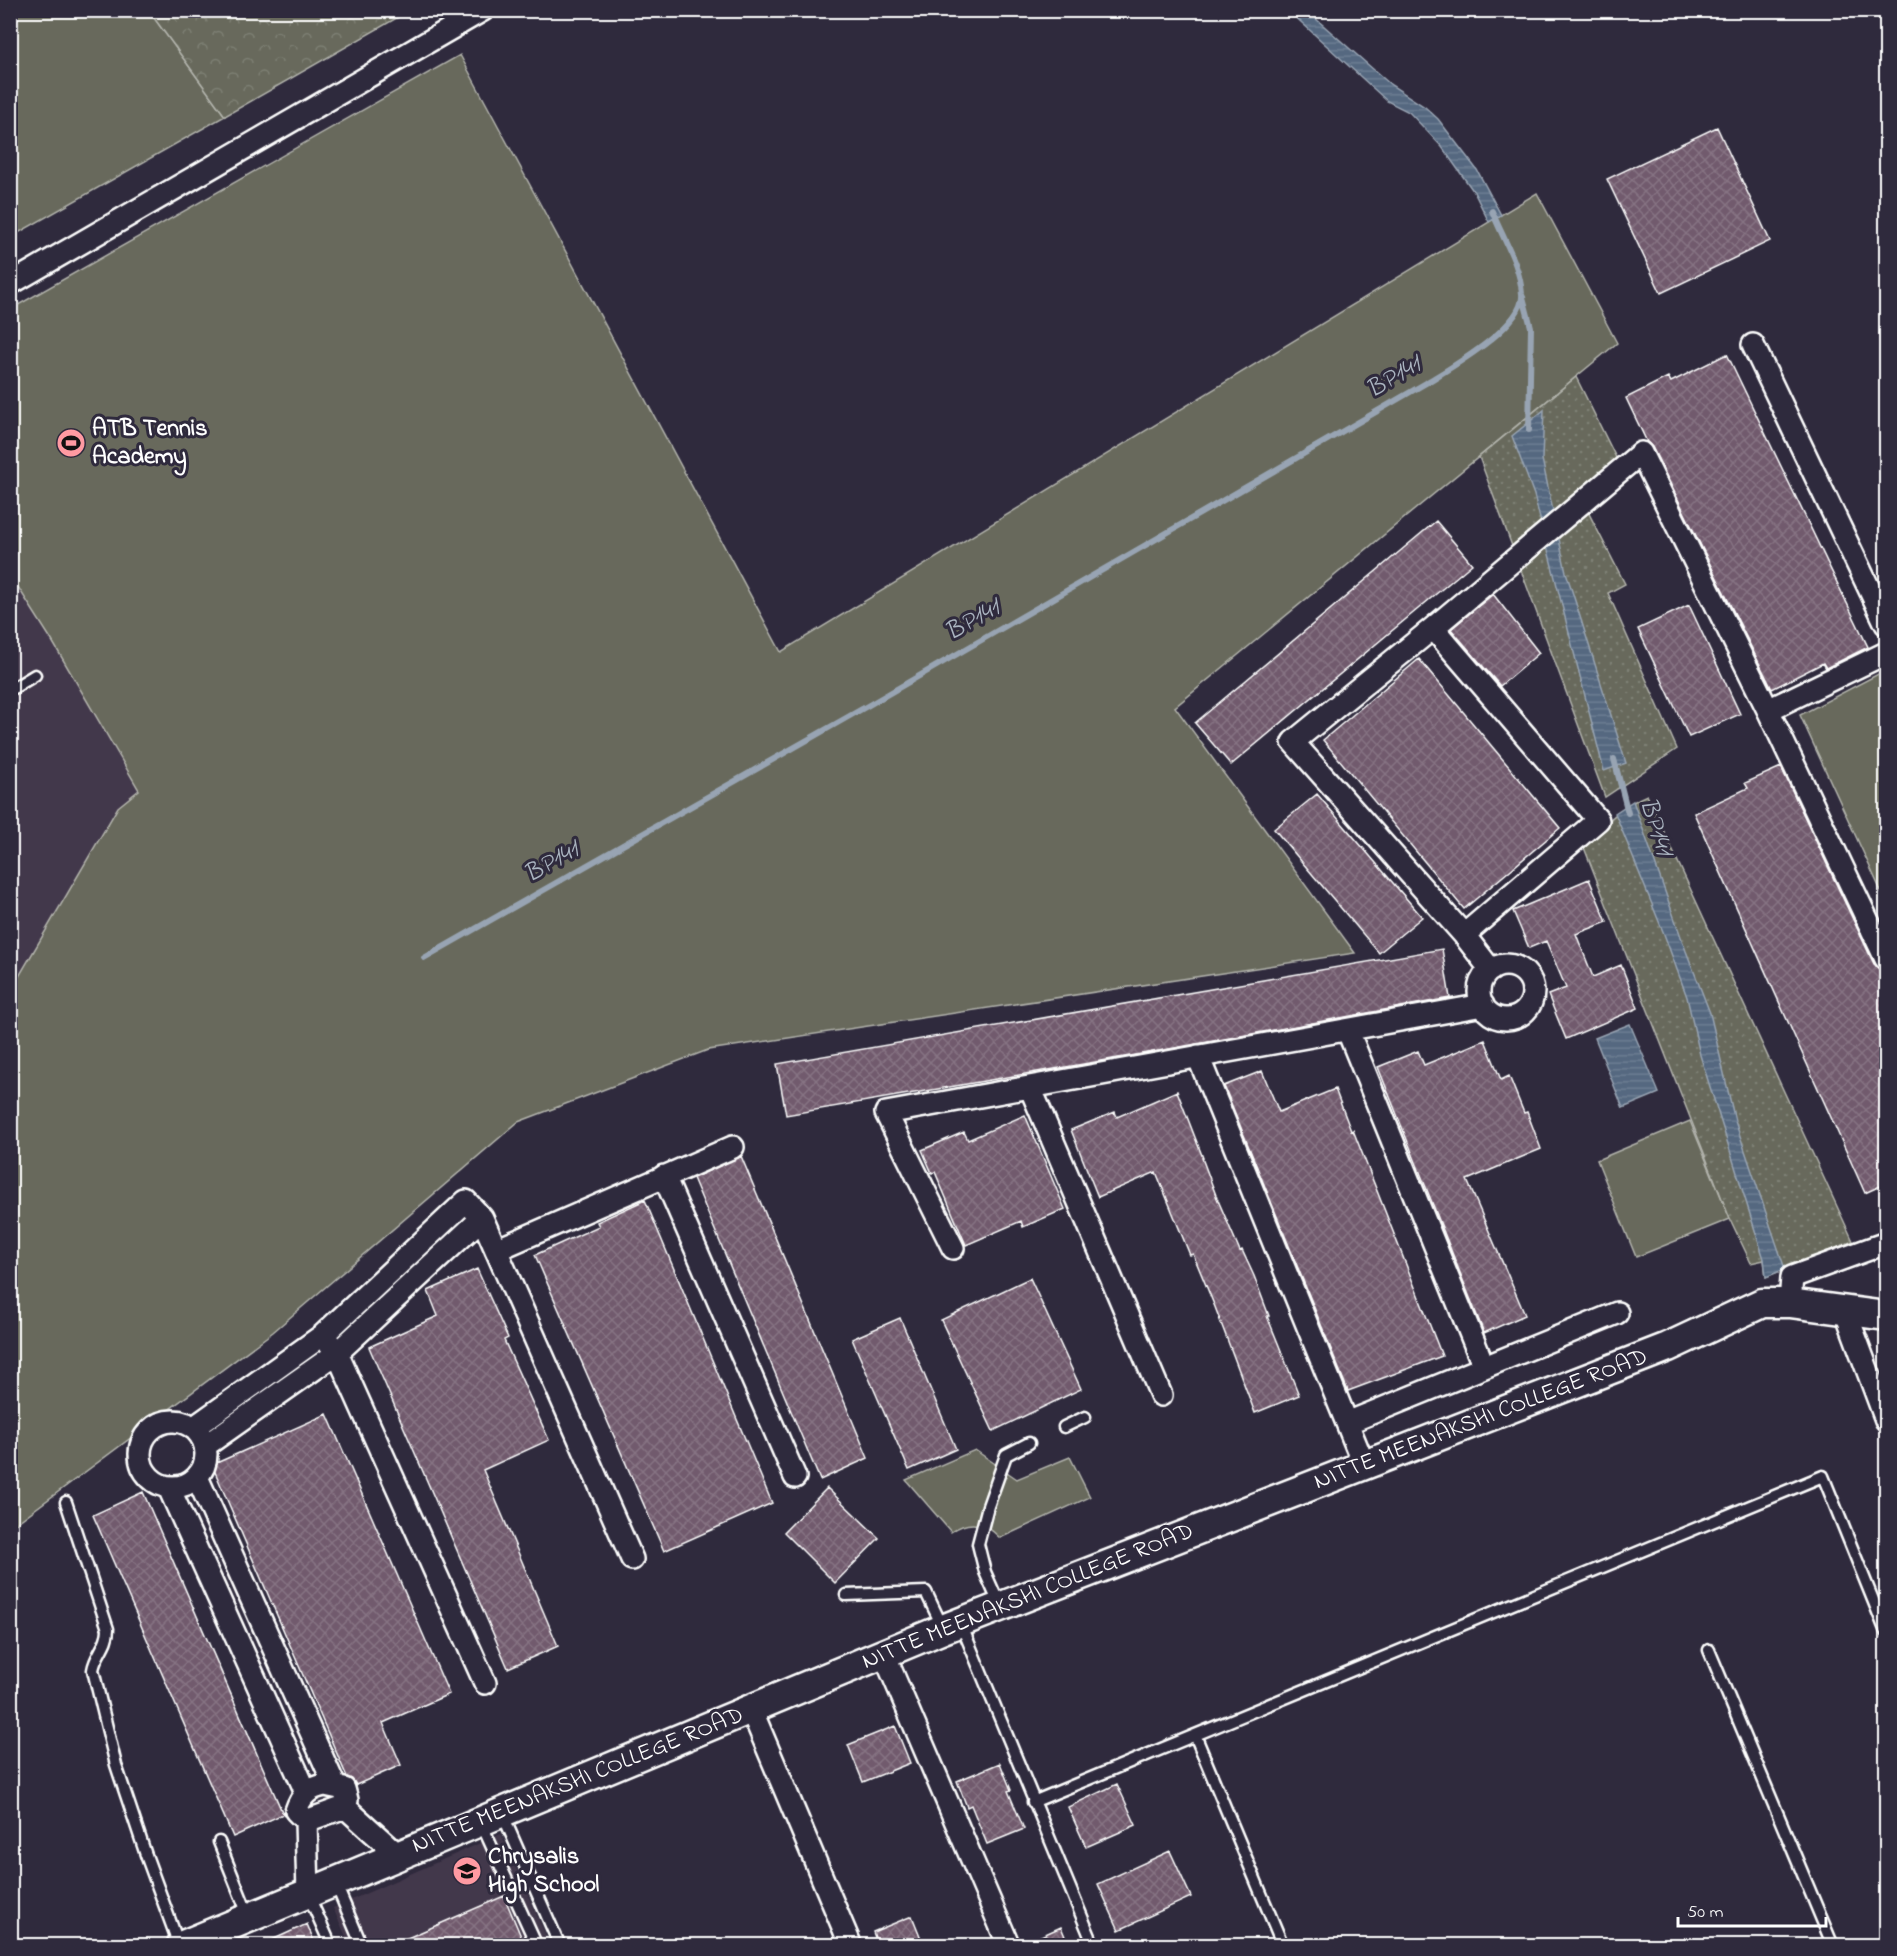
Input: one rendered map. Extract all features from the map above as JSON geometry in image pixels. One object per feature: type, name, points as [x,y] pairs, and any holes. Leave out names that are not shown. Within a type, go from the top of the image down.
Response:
[{"type":"street","points":[[10,284],[483,10]]},
{"type":"street","points":[[1753,345],[1887,624]]},
{"type":"street","points":[[1491,970],[1464,935],[1293,742],[1641,453],[1768,710],[1887,959]]},
{"type":"street","points":[[1433,628],[1598,820],[1464,935]]},
{"type":"street","points":[[1768,710],[1887,653]]},
{"type":"street","points":[[1503,965],[1519,968],[1526,973],[1531,981],[1532,999],[1523,1013],[1507,1018],[1491,1014],[1483,1005],[1479,993],[1480,985],[1491,970],[1503,965]]},
{"type":"street","points":[[953,1248],[886,1113],[1483,1005]]},
{"type":"street","points":[[1348,1031],[1484,1367]]},
{"type":"street","points":[[1198,1056],[1364,1465]]},
{"type":"street","points":[[1030,1087],[1161,1395]]},
{"type":"street","points":[[496,1250],[733,1147]]},
{"type":"street","points":[[664,1176],[795,1477]]},
{"type":"street","points":[[193,1428],[323,1335],[466,1202],[482,1218],[632,1559]]},
{"type":"street","points":[[206,1446],[337,1353],[482,1218]]},
{"type":"street","points":[[1790,1303],[1792,1277],[1887,1244]]},
{"type":"street","name":"NITTE MEENAKSHI COLLEGE ROAD","points":[[180,1946],[952,1626],[1668,1347],[1762,1303],[1790,1303],[1887,1316]]},
{"type":"street","points":[[1845,1310],[1887,1420]]},
{"type":"street","points":[[1347,1423],[1617,1313]]},
{"type":"street","points":[[323,1335],[337,1353],[485,1683]]},
{"type":"street","points":[[181,1422],[193,1428],[206,1446],[205,1464],[197,1477],[179,1487],[169,1488],[151,1480],[141,1464],[141,1444],[152,1428],[161,1423],[181,1422]]},
{"type":"street","points":[[197,1477],[335,1786]]},
{"type":"street","points":[[169,1488],[306,1792]]},
{"type":"street","points":[[884,1654],[1009,1946]]},
{"type":"street","points":[[751,1709],[851,1946]]},
{"type":"street","points":[[308,1893],[306,1821],[296,1811],[300,1799],[306,1792],[325,1785],[335,1786],[344,1790],[347,1800],[345,1807]]},
{"type":"street","points":[[306,1821],[345,1807]]},
{"type":"street","points":[[345,1807],[398,1855]]},
{"type":"lane","points":[[10,690],[35,675]]},
{"type":"lane","points":[[1064,1427],[1085,1417]]},
{"type":"lane","points":[[1001,1607],[985,1572],[978,1544],[988,1506],[1006,1455],[1029,1443]]},
{"type":"lane","points":[[1033,1802],[1823,1476],[1887,1632]]},
{"type":"lane","points":[[66,1502],[108,1629],[108,1637],[93,1670],[116,1765],[146,1856],[180,1946]]},
{"type":"lane","points":[[846,1595],[926,1592],[952,1626],[1033,1802],[1094,1946]]},
{"type":"lane","points":[[1709,1650],[1833,1946]]},
{"type":"lane","points":[[1196,1735],[1283,1946]]},
{"type":"lane","points":[[491,1817],[537,1946]]},
{"type":"lane","points":[[491,1817],[560,1946]]},
{"type":"lane","points":[[219,1842],[249,1917]]},
{"type":"lane","points":[[335,1882],[362,1946]]},
{"type":"lane","points":[[308,1893],[331,1946]]},
{"type":"shaded area","points":[[11,576],[51,639],[139,790],[118,807],[11,990]]},
{"type":"shaded area","name":"Chrysalis High School","points":[[501,1834],[550,1945],[350,1945],[333,1908]]},
{"type":"green space","points":[[11,11],[149,11],[225,116],[11,237]]},
{"type":"green space","points":[[149,11],[409,11],[225,116]]},
{"type":"green space","points":[[460,55],[781,652],[1537,193],[1617,343],[1175,707],[1355,953],[708,1050],[518,1122],[273,1332],[11,1527],[11,990],[118,807],[139,790],[51,639],[11,576],[11,309]]},
{"type":"green space","points":[[1576,377],[1626,478],[1581,498],[1625,584],[1608,593],[1677,749],[1605,797],[1479,457]]},
{"type":"green space","points":[[1886,670],[1886,902],[1800,715]]},
{"type":"green space","points":[[1647,795],[1853,1241],[1766,1277],[1764,1260],[1751,1263],[1730,1219],[1583,845],[1621,811]]},
{"type":"green space","points":[[1690,1121],[1730,1219],[1636,1257],[1597,1160]]},
{"type":"green space","points":[[975,1450],[1017,1479],[1070,1457],[1090,1497],[1000,1538],[976,1524],[957,1528],[951,1532],[906,1480]]},
{"type":"water","points":[[1289,11],[1307,11],[1391,85],[1425,107],[1438,119],[1477,170],[1501,215],[1489,222],[1474,192],[1442,147],[1409,112],[1387,101]]},
{"type":"water","points":[[1544,410],[1542,459],[1566,572],[1626,763],[1604,771],[1534,495],[1512,436]]},
{"type":"water","points":[[1633,801],[1710,1013],[1735,1121],[1785,1269],[1766,1277],[1764,1259],[1700,1055],[1687,997],[1615,813]]},
{"type":"water","points":[[1630,1024],[1659,1093],[1623,1108],[1595,1038]]},
{"type":"building","points":[[1717,127],[1770,241],[1661,293],[1607,179]]},
{"type":"building","points":[[1727,354],[1868,647],[1826,668],[1823,663],[1772,689],[1626,398],[1668,377],[1671,382]]},
{"type":"building","points":[[1436,521],[1472,564],[1231,765],[1195,723]]},
{"type":"building","points":[[1493,594],[1539,653],[1500,686],[1451,629]]},
{"type":"building","points":[[1689,605],[1740,714],[1689,737],[1638,629]]},
{"type":"building","points":[[1419,659],[1560,828],[1464,909],[1323,740]]},
{"type":"building","points":[[1781,767],[1874,964],[1883,971],[1887,978],[1887,1183],[1865,1193],[1694,813],[1748,788],[1745,783]]},
{"type":"building","points":[[1317,794],[1422,917],[1379,953],[1274,829]]},
{"type":"building","points":[[1589,879],[1607,922],[1576,934],[1593,977],[1621,965],[1638,1008],[1566,1039],[1548,995],[1566,988],[1546,941],[1529,948],[1513,911]]},
{"type":"building","points":[[1442,949],[1450,998],[786,1115],[777,1064]]},
{"type":"building","points":[[1485,1040],[1501,1080],[1509,1076],[1524,1113],[1527,1112],[1541,1149],[1467,1180],[1525,1315],[1484,1333],[1378,1067],[1418,1051],[1424,1065]]},
{"type":"building","points":[[1262,1071],[1279,1112],[1335,1089],[1442,1356],[1348,1391],[1224,1086]]},
{"type":"building","points":[[1177,1091],[1217,1198],[1240,1251],[1242,1250],[1254,1276],[1269,1316],[1267,1316],[1299,1395],[1255,1413],[1215,1307],[1193,1254],[1190,1255],[1156,1172],[1098,1197],[1071,1130],[1115,1112],[1117,1117]]},
{"type":"building","points":[[1025,1115],[1065,1209],[1023,1227],[1021,1221],[966,1245],[935,1172],[932,1173],[922,1150],[964,1132],[968,1140]]},
{"type":"building","points":[[741,1156],[868,1458],[820,1480],[693,1178]]},
{"type":"building","points":[[645,1200],[772,1503],[664,1551],[535,1255],[599,1226],[597,1222]]},
{"type":"building","points":[[477,1269],[508,1338],[504,1340],[549,1440],[483,1470],[558,1646],[508,1668],[369,1347],[438,1316],[428,1291]]},
{"type":"building","points":[[1030,1278],[1081,1389],[993,1431],[941,1320]]},
{"type":"building","points":[[900,1318],[956,1449],[909,1470],[852,1339]]},
{"type":"building","points":[[327,1414],[449,1694],[383,1723],[401,1765],[356,1785],[352,1779],[347,1777],[212,1465]]},
{"type":"building","points":[[827,1488],[879,1538],[835,1583],[784,1532]]},
{"type":"building","points":[[143,1492],[283,1814],[233,1837],[93,1515]]},
{"type":"building","points":[[895,1726],[910,1763],[863,1782],[848,1745]]},
{"type":"building","points":[[1000,1763],[1011,1790],[1008,1791],[1024,1829],[987,1844],[971,1805],[967,1807],[957,1781]]},
{"type":"building","points":[[1117,1784],[1136,1825],[1086,1847],[1068,1807]]},
{"type":"building","points":[[1170,1851],[1191,1897],[1119,1930],[1098,1884]]},
{"type":"building","points":[[504,1896],[525,1946],[389,1946]]},
{"type":"building","points":[[912,1916],[924,1946],[878,1946],[873,1932]]},
{"type":"building","points":[[307,1924],[316,1946],[259,1946]]},
{"type":"building","points":[[1061,1927],[1069,1946],[1021,1946],[1021,1945]]},
{"type":"waterway","name":"BP141","points":[[424,958],[869,705],[1468,357],[1512,319],[1520,306],[1522,294],[1518,272],[1492,211]]},
{"type":"waterway","name":"BP141","points":[[1523,297],[1531,327],[1529,430]]},
{"type":"waterway","name":"BP141","points":[[1614,759],[1628,813]]},
{"type":"place","name":"ATB Tennis Academy","points":[[71,443]]},
{"type":"place","name":"Chrysalis High School","points":[[467,1871]]}]
